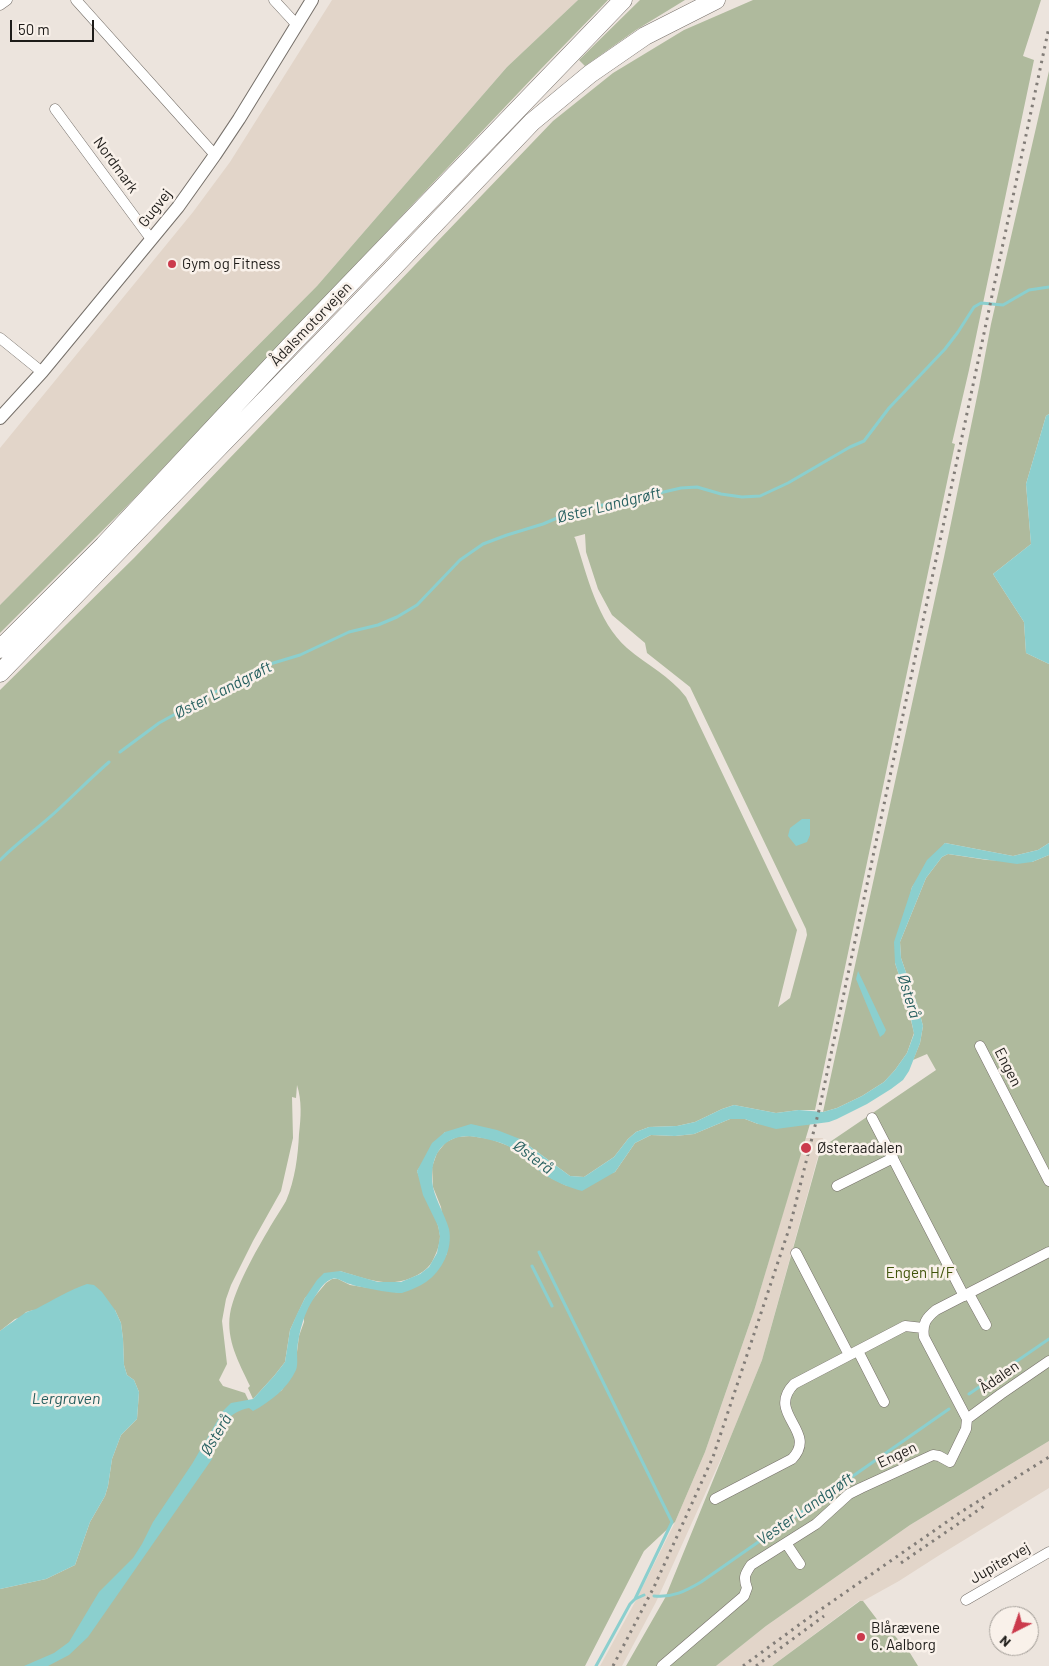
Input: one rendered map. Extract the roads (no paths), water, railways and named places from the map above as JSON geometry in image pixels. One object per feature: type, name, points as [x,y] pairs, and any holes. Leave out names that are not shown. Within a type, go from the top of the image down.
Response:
[{"type":"highway","name":"Ådalsmotorvejen","points":[[0,649],[104,545],[289,347],[623,0]]},
{"type":"highway","name":"Ådalsmotorvejen","points":[[0,673],[532,122],[590,74],[645,36],[716,0]]},
{"type":"street","points":[[0,5],[7,0]]},
{"type":"street","points":[[76,0],[215,156]]},
{"type":"street","points":[[274,0],[297,25]]},
{"type":"street","name":"Gugvej","points":[[0,418],[42,372],[178,207],[215,156],[312,0]]},
{"type":"street","name":"Nordmark","points":[[55,109],[151,239]]},
{"type":"street","points":[[0,338],[42,372]]},
{"type":"street","name":"Engen","points":[[980,1046],[1049,1181]]},
{"type":"street","points":[[872,1118],[966,1295],[986,1325]]},
{"type":"street","points":[[837,1186],[893,1158]]},
{"type":"street","points":[[968,1419],[924,1337],[923,1328],[930,1315],[1049,1252]]},
{"type":"street","points":[[796,1253],[884,1402]]},
{"type":"street","points":[[715,1499],[792,1459],[797,1454],[800,1447],[800,1438],[785,1407],[784,1400],[787,1391],[794,1384],[905,1326],[923,1328]]},
{"type":"street","name":"Ådalen","points":[[968,1419],[1049,1361]]},
{"type":"street","name":"Engen","points":[[662,1666],[744,1596],[747,1588],[744,1579],[745,1574],[751,1565],[816,1524],[849,1494],[933,1455],[950,1462],[966,1429],[968,1419]]},
{"type":"street","points":[[786,1543],[800,1564]]},
{"type":"street","name":"Jupitervej","points":[[966,1600],[1049,1552]]},
{"type":"water","points":[[1049,414],[1049,664],[1026,653],[1024,622],[993,574],[1031,544],[1026,484],[1046,416]]},
{"type":"water","points":[[802,819],[810,819],[810,835],[807,842],[796,846],[788,836],[790,828]]},
{"type":"water","name":"Østerå","points":[[945,843],[1013,856],[1038,850],[1049,843],[1049,855],[1032,862],[1017,864],[948,854],[942,857],[926,878],[900,942],[901,958],[923,1026],[920,1043],[909,1071],[903,1080],[867,1104],[829,1122],[776,1129],[745,1119],[730,1119],[694,1134],[675,1136],[651,1135],[635,1143],[615,1172],[582,1191],[553,1179],[513,1149],[500,1143],[488,1139],[464,1136],[455,1138],[447,1143],[440,1149],[436,1157],[432,1176],[434,1192],[449,1229],[450,1237],[448,1252],[437,1272],[424,1284],[402,1293],[360,1287],[336,1279],[325,1283],[305,1315],[298,1344],[297,1368],[293,1377],[272,1399],[253,1411],[249,1408],[233,1414],[223,1424],[207,1452],[212,1456],[212,1459],[88,1637],[69,1655],[48,1666],[24,1666],[54,1653],[69,1642],[99,1592],[133,1558],[153,1522],[192,1464],[223,1411],[231,1403],[253,1399],[285,1362],[290,1330],[297,1314],[305,1298],[324,1273],[340,1271],[378,1282],[401,1282],[420,1274],[429,1267],[437,1253],[440,1237],[438,1226],[423,1195],[417,1171],[432,1143],[445,1132],[471,1124],[497,1130],[520,1139],[570,1176],[584,1177],[614,1157],[636,1132],[649,1127],[677,1126],[695,1122],[734,1105],[776,1113],[799,1110],[823,1112],[837,1108],[862,1096],[884,1082],[907,1053],[914,1034],[903,987],[895,963],[894,942],[912,887],[927,860]]},
{"type":"water","points":[[858,971],[886,1030],[880,1037],[856,979]]},
{"type":"water","name":"Lergraven","points":[[87,1284],[94,1285],[102,1292],[115,1310],[121,1323],[124,1365],[127,1375],[134,1380],[139,1392],[137,1419],[121,1435],[112,1459],[105,1496],[90,1522],[75,1565],[46,1579],[0,1589],[0,1331],[26,1312]]},
{"type":"waterway","name":"Øster Landgrøft","points":[[120,752],[159,723],[237,680],[270,664],[300,655],[349,632],[378,625],[397,617],[417,605],[460,560],[483,544],[543,524],[576,510],[681,488],[697,487],[721,494],[742,497],[760,496],[788,483],[850,447],[864,441],[889,408],[945,349],[974,307],[981,303],[1003,305],[1029,290],[1049,287]]},
{"type":"waterway","name":"Øster Landgrøft","points":[[0,860],[109,762]]},
{"type":"waterway","points":[[539,1252],[672,1522],[635,1599]]},
{"type":"waterway","points":[[532,1266],[552,1306]]},
{"type":"waterway","name":"Vester Landgrøft","points":[[969,1394],[1049,1339]]},
{"type":"waterway","name":"Vester Landgrøft","points":[[654,1596],[667,1596],[679,1593],[701,1582],[949,1409]]},
{"type":"waterway","name":"Vester Landgrøft","points":[[596,1666],[630,1604],[635,1599],[644,1595]]},
{"type":"railway","points":[[613,1666],[654,1587],[713,1457],[790,1226],[820,1106],[1049,27]]},
{"type":"railway","points":[[743,1666],[961,1512],[1049,1457]]},
{"type":"railway","points":[[901,1563],[987,1504]]},
{"type":"railway","points":[[756,1666],[824,1616]]},
{"type":"place","name":"Gym og Fitness","points":[[172,264]]},
{"type":"place","name":"Østeraadalen","points":[[806,1148]]},
{"type":"place","name":"Blårævene 6. Aalborg","points":[[861,1637]]},
{"type":"park label","name":"Engen H/F","points":[[920,1273]]}]
